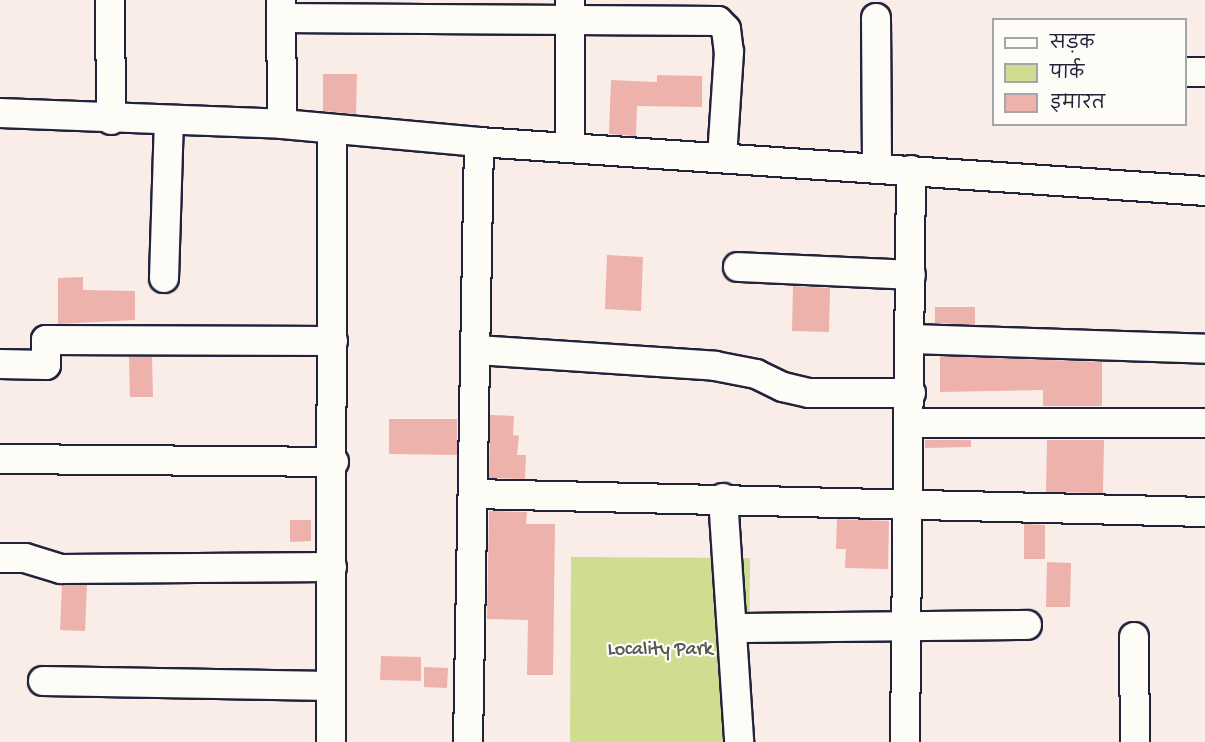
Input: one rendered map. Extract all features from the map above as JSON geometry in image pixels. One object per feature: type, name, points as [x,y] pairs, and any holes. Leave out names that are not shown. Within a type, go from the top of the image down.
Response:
[{"type":"street","points":[[110,0],[111,120]]},
{"type":"street","points":[[282,124],[281,9],[570,9],[718,21],[726,30],[729,46],[722,157]]},
{"type":"street","points":[[570,9],[570,147]]},
{"type":"street","points":[[876,18],[877,168]]},
{"type":"street","points":[[1187,72],[1205,72]]},
{"type":"street","points":[[0,113],[111,120],[282,124],[479,142],[1205,191]]},
{"type":"street","points":[[164,278],[168,122]]},
{"type":"street","points":[[331,742],[334,462],[332,130]]},
{"type":"street","points":[[468,742],[477,350],[479,142]]},
{"type":"street","points":[[905,742],[904,626],[912,423],[911,170]]},
{"type":"street","points":[[738,267],[911,275]]},
{"type":"street","points":[[911,339],[1205,349]]},
{"type":"street","points":[[0,364],[46,365],[46,340],[333,341]]},
{"type":"street","points":[[477,350],[714,366],[756,374],[783,387],[809,393],[911,393]]},
{"type":"street","points":[[912,423],[1205,423]]},
{"type":"street","points":[[0,459],[334,462]]},
{"type":"street","points":[[474,494],[723,498],[1205,512]]},
{"type":"street","points":[[723,498],[734,628],[739,742]]},
{"type":"street","points":[[0,558],[25,558],[61,568],[332,567]]},
{"type":"street","points":[[734,628],[1028,626]]},
{"type":"street","points":[[1134,637],[1135,742]]},
{"type":"street","points":[[43,681],[331,686]]},
{"type":"green space","name":"Locality Park","points":[[571,557],[750,558],[749,742],[570,742]]},
{"type":"building","points":[[323,74],[357,74],[356,114],[323,111]]},
{"type":"building","points":[[657,75],[702,76],[702,107],[637,106],[636,136],[609,134],[611,80],[657,82]]},
{"type":"building","points":[[607,255],[643,257],[641,311],[605,309]]},
{"type":"building","points":[[83,277],[83,290],[135,291],[135,320],[58,324],[58,278]]},
{"type":"building","points":[[793,286],[830,288],[829,332],[792,331]]},
{"type":"building","points":[[935,307],[975,307],[975,325],[935,323]]},
{"type":"building","points":[[940,356],[1102,362],[1102,406],[1043,406],[1043,390],[940,392]]},
{"type":"building","points":[[129,357],[152,357],[153,397],[130,397]]},
{"type":"building","points":[[490,415],[514,416],[513,435],[519,436],[517,455],[526,455],[525,479],[489,478]]},
{"type":"building","points":[[389,419],[457,419],[457,455],[389,454]]},
{"type":"building","points":[[925,440],[971,440],[971,447],[925,448]]},
{"type":"building","points":[[1047,440],[1104,440],[1103,493],[1046,492]]},
{"type":"building","points":[[489,511],[527,512],[526,524],[555,524],[553,675],[527,675],[528,620],[487,619]]},
{"type":"building","points":[[837,519],[889,521],[888,569],[845,568],[846,549],[836,549]]},
{"type":"building","points":[[290,520],[311,520],[311,541],[290,542]]},
{"type":"building","points":[[1024,524],[1045,525],[1045,559],[1024,559]]},
{"type":"building","points":[[1047,562],[1071,563],[1070,607],[1046,607]]},
{"type":"building","points":[[62,585],[87,585],[85,631],[60,630]]},
{"type":"building","points":[[381,656],[421,657],[421,681],[380,680]]},
{"type":"building","points":[[424,667],[448,668],[447,688],[424,687]]}]
